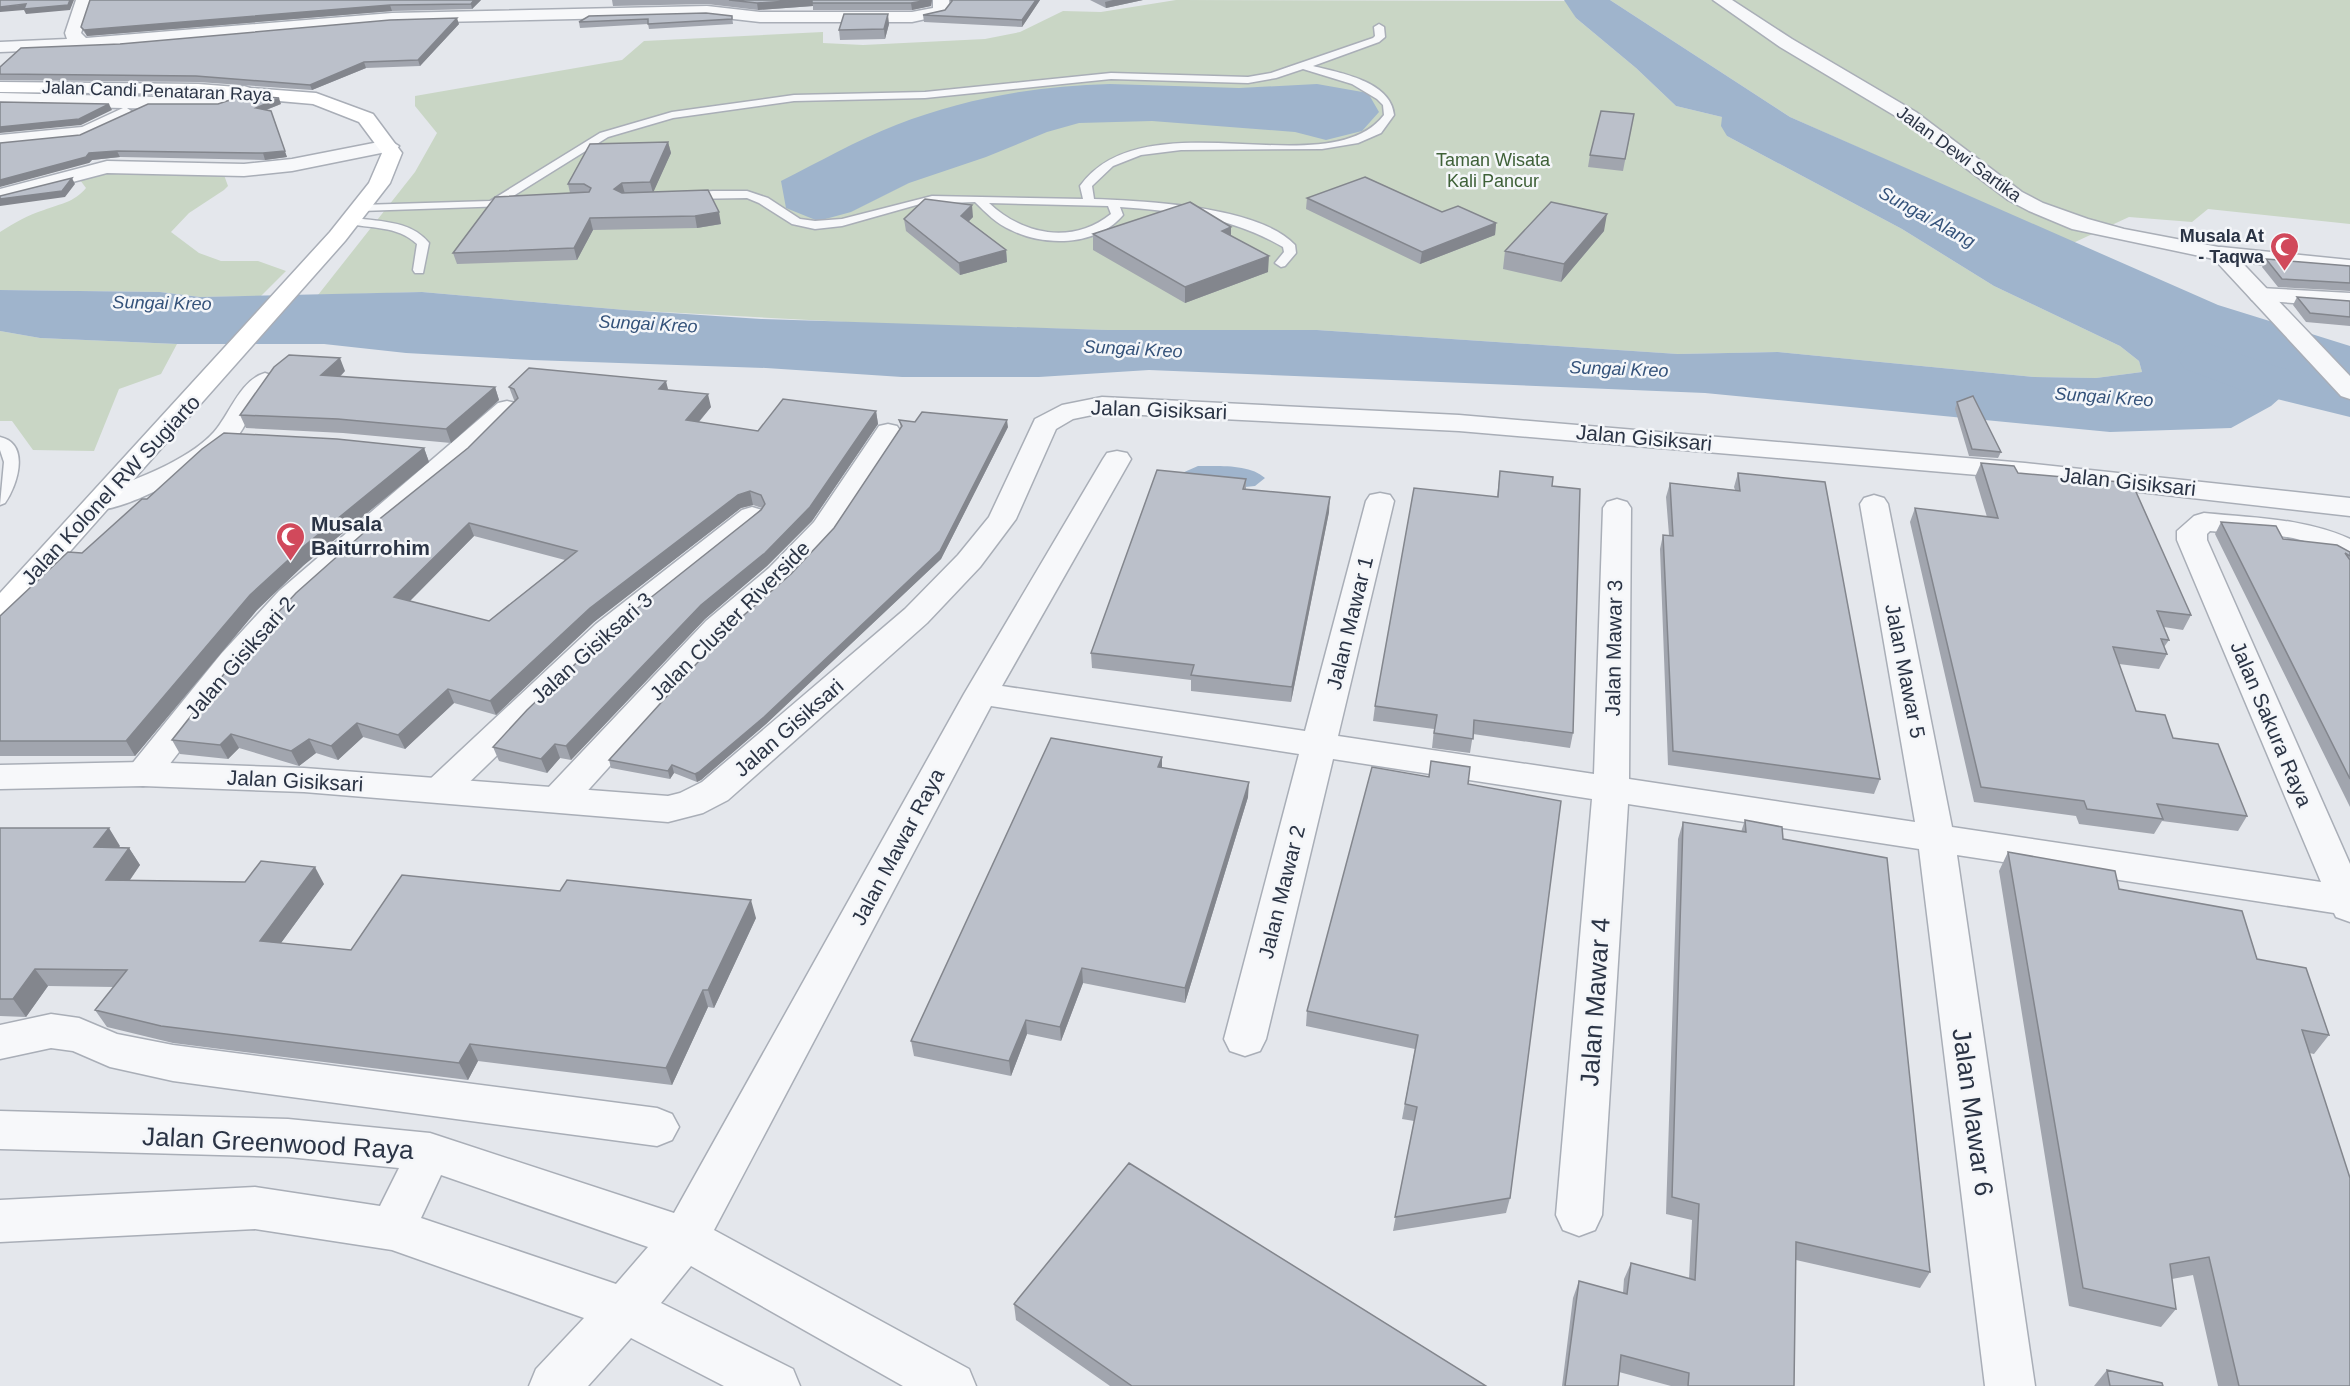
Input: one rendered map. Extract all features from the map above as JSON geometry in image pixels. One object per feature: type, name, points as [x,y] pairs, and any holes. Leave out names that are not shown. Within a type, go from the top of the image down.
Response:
[{"type":"main road","name":"Jalan Candi Penataran Raya","points":[[0,87],[244,92],[316,99],[366,118],[389,146]]},
{"type":"main road","points":[[355,215],[392,163],[389,146]]},
{"type":"main road","name":"Jalan Kolonel RW Sugiarto","points":[[0,611],[222,369],[355,215]]},
{"type":"street","points":[[82,43],[76,40],[73,33],[84,0]]},
{"type":"street","points":[[859,0],[865,17]]},
{"type":"street","points":[[0,47],[122,42],[392,18],[709,5],[760,16],[926,15],[942,8],[941,0]]},
{"type":"street","name":"Jalan Dewi Sartika","points":[[1720,0],[1786,43],[1909,117],[2015,196],[2036,207],[2080,224],[2123,235],[2221,254],[2350,267]]},
{"type":"street","points":[[0,99],[143,104],[211,103],[244,92]]},
{"type":"street","points":[[0,141],[86,132],[143,104]]},
{"type":"street","points":[[0,195],[107,167],[244,170],[291,165],[389,146]]},
{"type":"street","points":[[2221,254],[2350,392]]},
{"type":"street","points":[[2260,295],[2350,300]]},
{"type":"street","points":[[100,503],[179,469],[236,438],[240,411],[265,381]]},
{"type":"street","name":"Jalan Gisiksari","points":[[0,777],[143,774],[441,789],[668,809],[690,804],[715,792],[907,623],[969,561],[1002,519],[1044,425],[1051,418],[1079,408],[1102,405],[1460,423],[2025,471],[2350,507]]},
{"type":"street","name":"Jalan Gisiksari 2","points":[[143,774],[244,649],[289,600],[359,537],[461,454],[507,409]]},
{"type":"street","name":"Jalan Cluster Riverside","points":[[559,799],[717,628],[780,574],[824,528],[888,432]]},
{"type":"street","points":[[426,451],[461,454]]},
{"type":"street","name":"Jalan Mawar Raya","points":[[554,1386],[625,1310],[685,1238],[981,694],[1117,459]]},
{"type":"street","name":"Jalan Mawar 1","points":[[1320,745],[1380,501]]},
{"type":"street","name":"Jalan Mawar 5","points":[[1874,504],[1936,838]]},
{"type":"street","name":"Jalan Mawar 3","points":[[1611,789],[1617,508]]},
{"type":"street","name":"Jalan Gisiksari 3","points":[[441,789],[607,631],[752,516]]},
{"type":"street","name":"Jalan Sakura Raya","points":[[2349,903],[2192,540],[2192,531],[2204,522],[2314,534],[2336,543],[2350,555]]},
{"type":"street","points":[[981,694],[1936,838],[2349,903]]},
{"type":"street","name":"Jalan Mawar 2","points":[[1245,1039],[1320,745]]},
{"type":"street","name":"Jalan Mawar 4","points":[[1579,1215],[1611,789]]},
{"type":"street","name":"Jalan Mawar 6","points":[[1936,838],[2010,1386]]},
{"type":"street","points":[[0,1042],[51,1031],[79,1035],[110,1050],[173,1063],[657,1126]]},
{"type":"street","name":"Jalan Greenwood Raya","points":[[0,1130],[288,1138],[430,1152],[685,1238],[951,1386]]},
{"type":"street","points":[[392,1229],[430,1152]]},
{"type":"street","points":[[0,1221],[255,1208],[392,1229],[625,1310],[775,1386]]},
{"type":"lane","points":[[493,204],[604,135],[672,115],[794,98],[925,95],[1111,76],[1248,80],[1273,76],[1376,40],[1380,38],[1379,27]]},
{"type":"lane","points":[[1089,203],[1086,186],[1096,171],[1133,154],[1188,146],[1299,149],[1367,135],[1384,125],[1389,114],[1389,106],[1376,92],[1353,81],[1303,66]]},
{"type":"lane","points":[[676,196],[746,195],[762,201],[791,222],[817,225],[866,218],[919,201],[948,197],[1113,203],[1175,209],[1262,229],[1289,245],[1290,253],[1281,263]]},
{"type":"lane","points":[[978,199],[1003,222],[1026,232],[1055,237],[1079,235],[1108,224],[1117,215],[1113,203]]},
{"type":"lane","points":[[355,215],[516,203]]},
{"type":"lane","points":[[355,215],[414,233],[423,243],[419,270]]},
{"type":"lane","points":[[0,441],[11,455],[14,467],[0,500]]},
{"type":"green space","name":"Taman Wisata Kali Pancur","points":[[1176,0],[1567,1],[1576,18],[1636,68],[1676,106],[1722,117],[1727,136],[1902,229],[1994,286],[2120,346],[2139,361],[2142,372],[2096,378],[2034,377],[1778,352],[1678,354],[1317,330],[1107,330],[884,324],[625,310],[422,292],[318,295],[415,172],[437,133],[415,106],[415,96],[622,60],[644,41],[823,32],[823,43],[863,45],[985,39],[1020,32],[1063,11],[1101,12]]},
{"type":"green space","points":[[1610,0],[2350,0],[2350,224],[2208,209],[2192,222],[2129,217],[2073,243],[1790,117]]},
{"type":"green space","points":[[119,171],[224,175],[228,186],[189,213],[171,232],[199,253],[221,261],[258,261],[286,271],[261,296],[200,297],[160,292],[0,290],[0,232],[16,222],[76,197],[86,188],[80,180],[97,174]]},
{"type":"green space","points":[[0,331],[40,338],[177,344],[161,374],[119,389],[94,451],[33,450],[12,421],[0,421]]},
{"type":"water","points":[[1564,0],[1610,0],[1790,117],[2218,305],[2350,346],[2350,394],[2298,382],[2271,406],[2231,428],[2110,432],[1705,393],[1149,370],[1039,377],[902,377],[766,368],[406,353],[324,344],[177,344],[40,338],[0,331],[0,290],[160,292],[200,297],[422,292],[625,310],[761,319],[1107,330],[1317,330],[1678,354],[1778,352],[2034,377],[2096,378],[2142,372],[2139,361],[2120,346],[1994,286],[1902,229],[1727,136],[1721,126],[1722,117],[1676,106],[1636,68],[1576,18]]},
{"type":"water","points":[[1110,84],[1239,88],[1317,84],[1368,93],[1379,112],[1362,131],[1326,140],[1295,132],[1152,121],[1079,123],[1047,132],[986,157],[909,183],[851,212],[818,221],[786,208],[781,181],[852,144],[896,125],[949,107],[1002,95],[1055,87]]},
{"type":"water","points":[[1198,466],[1243,468],[1259,473],[1265,478],[1255,486],[1245,487],[1173,477]]},
{"type":"building","points":[[0,0],[70,0],[68,5],[24,9],[26,4],[0,7]]},
{"type":"building","points":[[90,0],[474,0],[471,4],[390,5],[84,30],[81,27]]},
{"type":"building","points":[[729,0],[804,0],[757,3]]},
{"type":"building","points":[[812,0],[929,0],[911,3],[812,3]]},
{"type":"building","points":[[951,0],[1036,0],[1022,20],[923,15],[945,10]]},
{"type":"building","points":[[706,13],[732,16],[732,19],[648,24],[648,19],[579,22],[589,16]]},
{"type":"building","points":[[844,14],[888,14],[884,29],[839,30]]},
{"type":"building","points":[[457,18],[418,60],[364,62],[310,85],[196,76],[0,74],[0,67],[21,48],[120,44],[390,20]]},
{"type":"building","points":[[245,95],[279,98],[256,108],[271,111],[285,151],[89,153],[86,157],[0,180],[0,143],[80,135],[148,104],[218,104]]},
{"type":"building","points":[[0,102],[109,104],[79,119],[0,127]]},
{"type":"building","points":[[1601,111],[1634,114],[1625,159],[1590,155]]},
{"type":"building","points":[[668,142],[650,182],[622,183],[614,189],[622,193],[708,190],[719,212],[695,216],[590,218],[574,248],[453,253],[495,197],[589,192],[591,188],[584,184],[568,184],[590,144]]},
{"type":"building","points":[[1365,177],[1442,212],[1458,206],[1496,223],[1422,252],[1307,198]]},
{"type":"building","points":[[72,178],[62,191],[0,199],[0,196]]},
{"type":"building","points":[[925,199],[972,205],[961,216],[1006,250],[959,263],[904,219]]},
{"type":"building","points":[[1190,202],[1231,227],[1222,231],[1269,256],[1185,287],[1093,234]]},
{"type":"building","points":[[1551,202],[1607,214],[1564,264],[1505,251]]},
{"type":"building","points":[[2266,259],[2350,266],[2350,283],[2282,279]]},
{"type":"building","points":[[2297,297],[2350,301],[2350,317],[2310,313]]},
{"type":"building","points":[[289,355],[340,358],[321,375],[495,387],[446,429],[338,419],[240,415],[274,367]]},
{"type":"building","points":[[529,368],[666,381],[659,389],[708,394],[686,420],[758,431],[783,399],[876,411],[810,507],[765,553],[701,605],[566,746],[555,744],[541,759],[493,747],[527,710],[615,626],[761,510],[765,504],[761,495],[750,491],[738,495],[590,608],[490,701],[448,689],[398,735],[357,723],[331,746],[309,739],[291,751],[231,734],[220,745],[172,740],[239,655],[296,593],[377,521],[468,448],[518,398],[514,389],[509,387]],"holes":[[[469,523],[577,551],[489,621],[394,597]]]},
{"type":"building","points":[[1973,396],[2001,452],[1972,449],[1957,402]]},
{"type":"building","points":[[922,412],[1007,420],[940,551],[764,717],[699,772],[695,774],[672,765],[668,771],[609,760],[728,629],[791,574],[834,528],[902,426],[899,420],[915,422]]},
{"type":"building","points":[[224,433],[337,439],[424,448],[298,551],[250,595],[126,741],[0,741],[0,616],[68,552],[82,553],[142,499],[147,499],[202,449]]},
{"type":"building","points":[[1981,463],[2014,466],[2018,473],[2132,483],[2191,615],[2157,611],[2169,640],[2161,639],[2167,654],[2113,647],[2136,711],[2165,715],[2173,738],[2218,744],[2247,816],[2157,804],[2163,819],[2087,809],[2084,801],[1981,787],[1915,508],[1998,518]]},
{"type":"building","points":[[1157,470],[1246,479],[1243,489],[1330,497],[1292,687],[1191,675],[1194,665],[1091,653]]},
{"type":"building","points":[[1500,471],[1553,477],[1552,486],[1580,489],[1573,733],[1474,720],[1473,739],[1434,733],[1437,715],[1375,706],[1414,488],[1498,497]]},
{"type":"building","points":[[1738,473],[1825,482],[1880,779],[1673,751],[1663,535],[1673,536],[1670,483],[1740,491]]},
{"type":"building","points":[[2221,522],[2276,526],[2283,539],[2337,545],[2350,552],[2350,556],[2345,553],[2350,560],[2350,779]]},
{"type":"building","points":[[1051,738],[1162,757],[1158,767],[1249,782],[1185,988],[1082,968],[1060,1027],[1026,1020],[1009,1061],[911,1041]]},
{"type":"building","points":[[1431,761],[1470,767],[1468,784],[1561,801],[1510,1198],[1395,1217],[1417,1107],[1405,1104],[1418,1035],[1307,1011],[1372,767],[1429,777]]},
{"type":"building","points":[[1745,820],[1782,827],[1783,839],[1887,858],[1930,1272],[1796,1242],[1794,1386],[1688,1386],[1689,1373],[1621,1355],[1618,1386],[1565,1386],[1579,1281],[1627,1294],[1631,1263],[1695,1280],[1699,1204],[1672,1197],[1683,822],[1746,832]]},
{"type":"building","points":[[0,828],[109,828],[94,847],[129,848],[106,880],[245,882],[261,861],[315,867],[260,941],[351,950],[402,875],[560,891],[567,880],[751,900],[708,990],[703,990],[666,1068],[470,1044],[459,1063],[161,1026],[95,1010],[127,970],[35,969],[13,999],[0,999]]},
{"type":"building","points":[[2008,852],[2115,871],[2119,889],[2242,911],[2257,959],[2306,968],[2329,1035],[2302,1030],[2350,1178],[2350,1386],[2239,1386],[2209,1257],[2170,1264],[2176,1309],[2083,1288]]},
{"type":"building","points":[[1129,1163],[1486,1386],[1132,1386],[1014,1304]]},
{"type":"building","points":[[2107,1370],[2162,1383],[2163,1386],[2110,1386]]},
{"type":"waterway","points":[[2203,358],[2260,379],[2350,401]]},
{"type":"place","name":"Musala At - Taqwa","points":[[2285,272]]},
{"type":"place","name":"Musala Baiturrohim","points":[[290,562]]},
{"type":"water label","name":"Sungai Alang","points":[[1927,217]]},
{"type":"water label","name":"Sungai Kreo","points":[[162,303]]},
{"type":"water label","name":"Sungai Kreo","points":[[648,324]]},
{"type":"water label","name":"Sungai Kreo","points":[[1133,349]]},
{"type":"water label","name":"Sungai Kreo","points":[[1619,369]]},
{"type":"water label","name":"Sungai Kreo","points":[[2104,397]]}]
